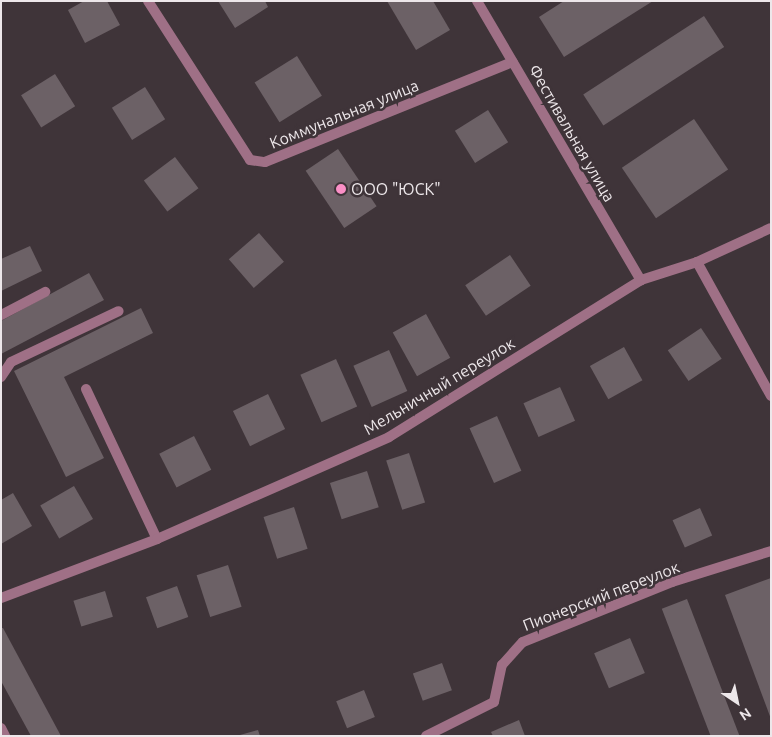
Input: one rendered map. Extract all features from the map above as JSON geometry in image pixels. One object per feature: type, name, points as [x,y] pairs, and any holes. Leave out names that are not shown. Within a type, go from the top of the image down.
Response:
[{"type":"street","name":"Коммунальная улица","points":[[148,1],[250,160],[265,162],[513,62]]},
{"type":"street","name":"Фестивальная улица","points":[[477,1],[641,280]]},
{"type":"street","name":"Мельничный переулок","points":[[1,598],[157,539],[389,437],[641,280],[697,262],[771,228]]},
{"type":"street","points":[[697,262],[771,396]]},
{"type":"street","points":[[1,315],[45,292]]},
{"type":"street","points":[[1,377],[11,362],[119,311]]},
{"type":"street","points":[[86,389],[157,539]]},
{"type":"street","name":"Пионерский переулок","points":[[426,736],[494,702],[502,665],[523,642],[672,582],[771,552]]},
{"type":"street","points":[[1,728],[5,736]]},
{"type":"building","points":[[84,1],[107,1],[120,25],[85,43],[68,10]]},
{"type":"building","points":[[218,1],[265,1],[268,7],[235,28]]},
{"type":"building","points":[[387,1],[433,1],[450,30],[416,50]]},
{"type":"building","points":[[564,1],[653,1],[564,57],[539,17]]},
{"type":"building","points":[[704,16],[724,47],[603,125],[583,94]]},
{"type":"building","points":[[297,56],[322,96],[280,122],[255,82]]},
{"type":"building","points":[[55,74],[75,106],[41,127],[21,95]]},
{"type":"building","points":[[145,87],[165,119],[132,140],[112,108]]},
{"type":"building","points":[[488,110],[508,142],[475,163],[455,131]]},
{"type":"building","points":[[694,119],[728,170],[656,218],[622,168]]},
{"type":"building","name":"ООО \"ЮСК\"","points":[[338,149],[377,206],[344,228],[306,171]]},
{"type":"building","points":[[175,157],[198,188],[167,212],[144,180]]},
{"type":"building","points":[[259,233],[284,262],[254,288],[229,259]]},
{"type":"building","points":[[30,246],[42,271],[1,291],[1,259]]},
{"type":"building","points":[[510,255],[531,286],[486,316],[465,285]]},
{"type":"building","points":[[89,273],[104,300],[1,354],[1,321]]},
{"type":"building","points":[[141,308],[153,333],[64,377],[104,458],[66,477],[14,371]]},
{"type":"building","points":[[426,314],[450,358],[417,376],[393,332]]},
{"type":"building","points":[[701,328],[722,359],[689,381],[668,350]]},
{"type":"building","points":[[624,347],[642,380],[608,399],[590,366]]},
{"type":"building","points":[[389,350],[407,391],[372,407],[353,366]]},
{"type":"building","points":[[336,359],[357,407],[322,422],[300,375]]},
{"type":"building","points":[[560,387],[575,421],[539,437],[523,403]]},
{"type":"building","points":[[268,394],[285,429],[250,446],[233,411]]},
{"type":"building","points":[[497,416],[521,471],[494,483],[470,428]]},
{"type":"building","points":[[194,436],[211,470],[177,488],[159,454]]},
{"type":"building","points":[[409,453],[425,502],[402,510],[386,460]]},
{"type":"building","points":[[367,471],[379,507],[342,519],[330,483]]},
{"type":"building","points":[[74,486],[93,519],[59,538],[40,506]]},
{"type":"building","points":[[13,493],[32,526],[1,544],[1,500]]},
{"type":"building","points":[[294,507],[308,549],[277,559],[264,517]]},
{"type":"building","points":[[700,508],[712,535],[685,548],[673,520]]},
{"type":"building","points":[[228,565],[242,607],[210,617],[197,575]]},
{"type":"building","points":[[771,578],[771,719],[725,595]]},
{"type":"building","points":[[177,586],[188,617],[157,628],[146,597]]},
{"type":"building","points":[[105,591],[113,617],[81,626],[73,601]]},
{"type":"building","points":[[687,599],[740,736],[711,736],[662,609]]},
{"type":"building","points":[[1,628],[3,628],[61,736],[31,736],[1,681]]},
{"type":"building","points":[[630,638],[645,673],[609,688],[594,653]]},
{"type":"building","points":[[442,663],[452,690],[423,701],[413,674]]},
{"type":"building","points":[[364,690],[375,717],[347,728],[336,701]]},
{"type":"building","points":[[519,720],[525,736],[493,736],[491,732]]},
{"type":"building","points":[[258,730],[260,736],[240,736],[240,735]]},
{"type":"place","name":"ООО \"ЮСК\"","points":[[341,189]]}]
